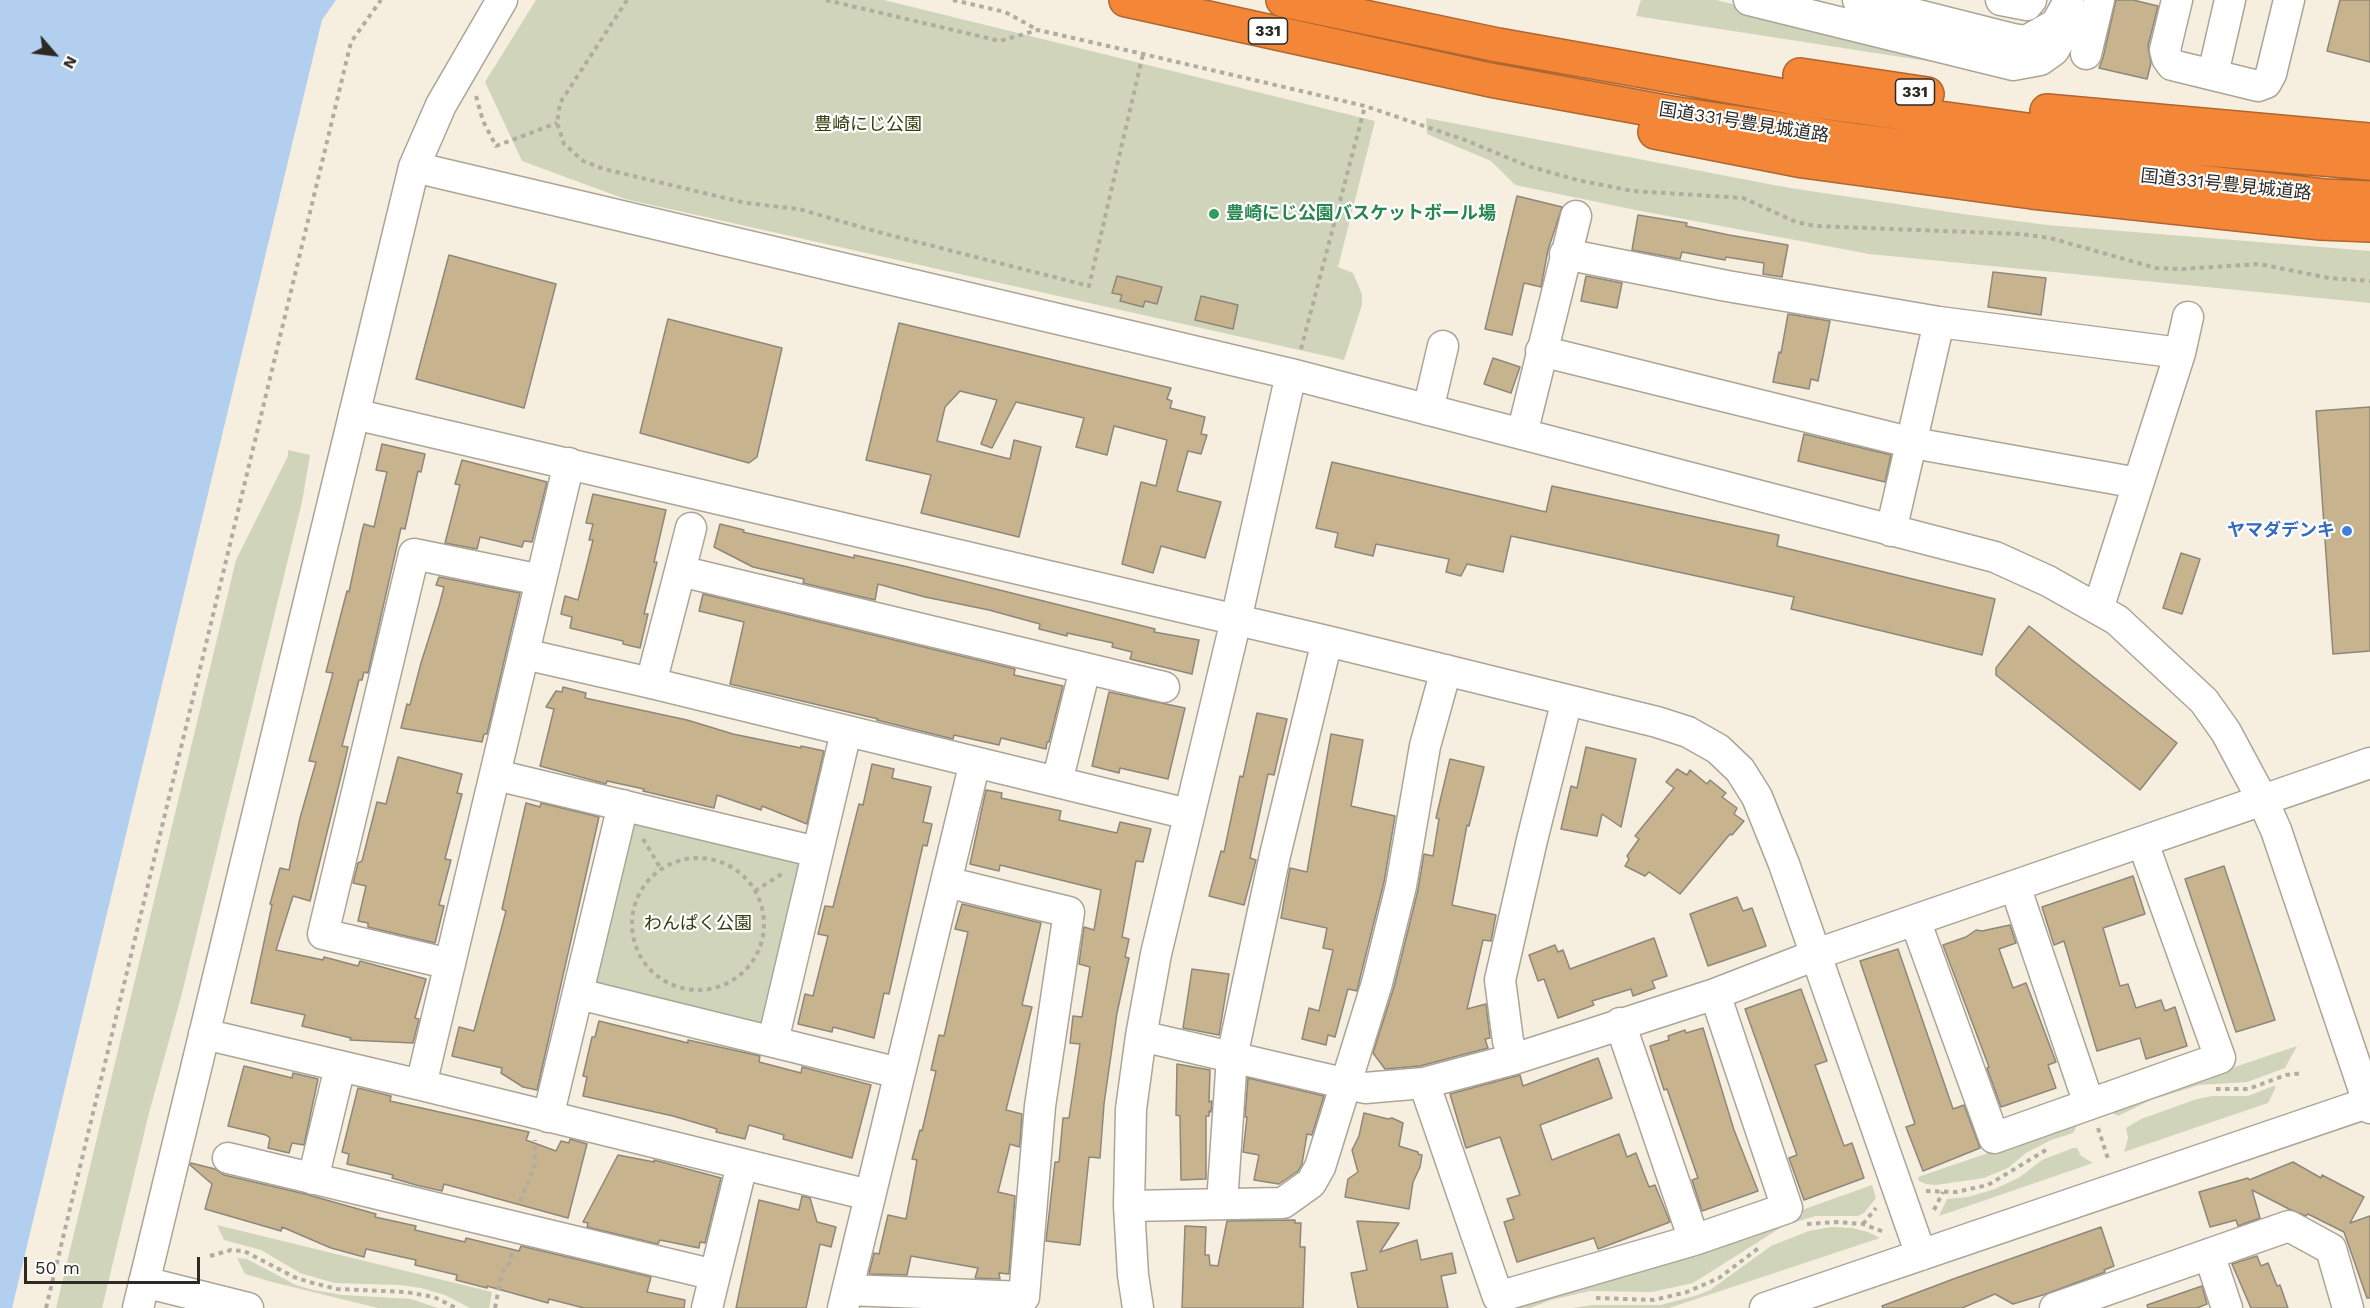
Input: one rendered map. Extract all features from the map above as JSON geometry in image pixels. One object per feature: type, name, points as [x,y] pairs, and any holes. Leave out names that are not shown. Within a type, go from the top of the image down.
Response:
[{"type":"highway","name":"国道331号豊見城道路","points":[[1126,0],[1490,80],[1671,113],[1859,141],[2324,196],[2370,198]]},
{"type":"highway","name":"331","points":[[1283,0],[1498,45],[1554,39],[2050,112],[2331,149],[2370,163]]},
{"type":"highway","points":[[1490,80],[1542,109],[1803,161],[2043,194],[2321,223],[2370,225]]},
{"type":"highway","points":[[2331,149],[2370,140]]},
{"type":"street","points":[[248,1308],[141,1295],[414,167],[441,105],[502,0]]},
{"type":"street","points":[[1749,0],[2013,65],[2040,60],[2054,50],[2059,41],[2068,0]]},
{"type":"street","points":[[1858,0],[1943,10],[2013,39],[2026,41],[2056,24],[2064,13],[2068,0]]},
{"type":"street","points":[[2001,0],[2027,5],[2031,0]]},
{"type":"street","points":[[2086,54],[2099,0]]},
{"type":"street","points":[[2177,0],[2164,50],[2172,65],[2258,86],[2266,83],[2271,74],[2289,0]]},
{"type":"street","points":[[2213,74],[2230,0]]},
{"type":"street","points":[[414,167],[1296,363],[1428,410],[1995,558],[2048,580],[2117,620],[2165,662],[2204,701],[2226,732],[2263,801],[2276,830],[2369,1104],[1921,1255],[1831,1298],[1765,1308]]},
{"type":"street","points":[[1522,434],[1576,216]]},
{"type":"street","points":[[1565,254],[1727,286],[1939,321],[2180,352]]},
{"type":"street","points":[[2098,609],[2180,352],[2188,317]]},
{"type":"street","points":[[1891,531],[1913,443],[1939,321]]},
{"type":"street","points":[[1428,410],[1443,346]]},
{"type":"street","points":[[1541,351],[1913,443],[2138,483]]},
{"type":"street","points":[[1138,1308],[1133,1275],[1129,1206],[1131,1109],[1141,1036],[1156,954],[1188,814],[1296,363]]},
{"type":"street","points":[[354,414],[1327,641],[1657,722],[1688,732],[1718,749],[1740,770],[1757,796],[1771,829],[1815,955],[1891,1196],[1921,1255]]},
{"type":"street","points":[[421,1085],[569,463]]},
{"type":"street","points":[[651,683],[691,528]]},
{"type":"street","points":[[450,964],[323,934],[414,554],[541,580]]},
{"type":"street","points":[[680,571],[1164,687]]},
{"type":"street","points":[[1222,1203],[1232,1057],[1275,855],[1327,641]]},
{"type":"street","points":[[525,654],[1188,814]]},
{"type":"street","points":[[1057,782],[1085,669]]},
{"type":"street","points":[[1129,1206],[1283,1203],[1311,1183],[1320,1167],[1377,983],[1401,886],[1425,746],[1446,670]]},
{"type":"street","points":[[1515,1059],[1508,1041],[1500,980],[1567,700]]},
{"type":"street","points":[[773,1041],[846,732]]},
{"type":"street","points":[[946,882],[1069,912],[1040,1106],[1023,1302],[845,1299],[975,762]]},
{"type":"street","points":[[1141,1036],[1365,1088],[1424,1083],[1515,1059],[1715,994],[1815,955],[2370,763]]},
{"type":"street","points":[[496,775],[817,852]]},
{"type":"street","points":[[548,1117],[623,805]]},
{"type":"street","points":[[1915,920],[1994,1138],[2220,1058],[2143,843]]},
{"type":"street","points":[[2015,886],[2089,1104]]},
{"type":"street","points":[[579,994],[899,1073]]},
{"type":"street","points":[[1424,1083],[1498,1297],[1694,1240],[1787,1208],[1715,994]]},
{"type":"street","points":[[1620,1023],[1694,1240]]},
{"type":"street","points":[[204,1034],[869,1195]]},
{"type":"street","points":[[314,1179],[340,1067]]},
{"type":"street","points":[[228,1158],[715,1275]]},
{"type":"street","points":[[707,1308],[742,1165]]},
{"type":"street","points":[[2055,1308],[2103,1300],[2209,1254],[2289,1226],[2331,1249],[2348,1308]]},
{"type":"street","points":[[2209,1254],[2227,1308]]},
{"type":"path","points":[[46,1308],[351,42],[381,0]]},
{"type":"path","points":[[627,0],[560,103],[557,123],[564,144],[583,161],[604,170],[746,203],[799,209],[878,232],[1089,286],[1143,54]]},
{"type":"path","points":[[825,0],[1000,40],[1038,30]]},
{"type":"path","points":[[953,0],[1005,12],[1038,30],[1365,106],[1465,140],[1528,166],[1577,180],[1633,191],[1743,198],[1796,222],[1815,226],[2020,234],[2050,238],[2156,268],[2181,269],[2259,264],[2329,278],[2370,281]]},
{"type":"path","points":[[477,87],[476,98],[479,110],[496,146],[557,123]]},
{"type":"path","points":[[1296,363],[1365,106]]},
{"type":"path","points":[[705,858],[734,868],[755,891],[764,920],[763,935],[751,963],[740,975],[713,989],[690,990],[668,983],[644,964],[632,936],[634,905],[645,885],[662,869],[675,861],[705,858]]},
{"type":"path","points":[[2213,1090],[2248,1089],[2302,1073]]},
{"type":"path","points":[[2090,1134],[2107,1128]]},
{"type":"path","points":[[1863,1224],[1891,1196],[1919,1190],[1943,1192],[1988,1185],[2048,1148]]},
{"type":"path","points":[[1932,1214],[1943,1192]]},
{"type":"path","points":[[1800,1226],[1836,1222],[1863,1224],[1889,1234]]},
{"type":"path","points":[[1586,1299],[1654,1300],[1687,1292],[1719,1278],[1763,1245]]},
{"type":"path","points":[[210,1256],[231,1250],[244,1251],[294,1277],[309,1282],[337,1289],[406,1292],[434,1297],[456,1308]]},
{"type":"green space","name":"豊崎にじ公園","points":[[536,0],[884,0],[1375,121],[1338,267],[1353,273],[1362,294],[1362,305],[1344,360],[625,199],[522,161],[485,82]]},
{"type":"green space","points":[[1641,0],[1716,0],[1935,53],[1998,72],[1636,16]]},
{"type":"green space","points":[[1426,118],[1784,187],[1963,214],[2047,225],[2370,251],[2370,303],[1869,254],[1636,210],[1515,185],[1491,161],[1427,134]]},
{"type":"green space","points":[[288,450],[310,455],[302,502],[102,1308],[56,1308],[236,560],[288,456]]},
{"type":"green space","name":"わんぱく公園","points":[[638,820],[799,858],[804,866],[764,1025],[597,990],[591,981],[628,824]]},
{"type":"green space","points":[[2297,1046],[2285,1068],[2247,1082],[2199,1085],[2151,1100],[2118,1116],[2107,1110]]},
{"type":"green space","points":[[2273,1086],[2276,1087],[2268,1103],[2124,1152],[2128,1138],[2126,1128],[2141,1119],[2197,1099],[2212,1096],[2248,1096]]},
{"type":"green space","points":[[2079,1122],[2073,1133],[2051,1140],[2026,1153],[2008,1168],[1984,1178],[1936,1185],[1919,1181],[1918,1177]]},
{"type":"green space","points":[[2077,1148],[2081,1156],[2093,1163],[1939,1216],[1947,1199],[1968,1197],[1995,1189],[2020,1177],[2042,1160]]},
{"type":"green space","points":[[1872,1185],[1876,1198],[1864,1213],[1858,1216],[1816,1216],[1785,1225],[1693,1283],[1652,1292],[1590,1291],[1551,1300],[1530,1308],[1508,1308],[1803,1215],[1802,1210]]},
{"type":"green space","points":[[217,1225],[492,1292],[489,1308],[470,1308],[445,1295],[421,1288],[335,1283],[300,1273],[261,1250],[224,1240]]},
{"type":"green space","points":[[1831,1227],[1852,1228],[1880,1238],[1669,1308],[1572,1308],[1593,1305],[1661,1305],[1698,1295],[1710,1290],[1771,1246],[1809,1231]]},
{"type":"green space","points":[[237,1258],[247,1259],[296,1285],[313,1290],[343,1295],[411,1299],[438,1308],[378,1308],[272,1282],[245,1274]]},
{"type":"water","points":[[0,0],[336,0],[322,20],[12,1308],[0,1308]]},
{"type":"building","points":[[2116,0],[2133,0],[2158,6],[2148,46],[2151,63],[2147,79],[2099,68]]},
{"type":"building","points":[[2340,0],[2370,0],[2370,62],[2327,51]]},
{"type":"building","points":[[1517,196],[1562,207],[1548,250],[1541,287],[1524,283],[1512,335],[1485,329]]},
{"type":"building","points":[[1638,215],[1788,245],[1782,277],[1763,274],[1764,263],[1726,257],[1725,260],[1682,252],[1680,259],[1632,250]]},
{"type":"building","points":[[449,255],[556,284],[524,408],[416,379]]},
{"type":"building","points":[[1993,272],[2046,278],[2041,315],[1988,307]]},
{"type":"building","points":[[1117,276],[1162,287],[1157,304],[1145,301],[1143,307],[1120,301],[1122,295],[1112,293]]},
{"type":"building","points":[[1586,276],[1622,283],[1617,308],[1581,301]]},
{"type":"building","points":[[1201,296],[1238,305],[1233,329],[1195,320]]},
{"type":"building","points":[[1788,314],[1830,321],[1818,381],[1811,379],[1809,389],[1773,382]]},
{"type":"building","points":[[668,319],[782,348],[757,457],[749,463],[640,433]]},
{"type":"building","points":[[899,323],[1171,388],[1167,399],[1172,401],[1170,408],[1205,417],[1201,434],[1207,435],[1201,454],[1188,451],[1177,491],[1221,502],[1205,558],[1161,546],[1153,573],[1122,564],[1141,482],[1156,486],[1167,440],[1114,426],[1107,455],[1076,447],[1084,418],[1016,402],[992,448],[981,444],[997,400],[960,391],[945,407],[937,441],[1010,459],[1014,440],[1041,447],[1019,537],[921,513],[931,475],[866,460]]},
{"type":"building","points":[[1493,358],[1520,367],[1511,393],[1484,384]]},
{"type":"building","name":"ヤマダデンキ","points":[[2370,407],[2370,651],[2333,654],[2316,411]]},
{"type":"building","points":[[1804,434],[1891,455],[1885,482],[1798,461]]},
{"type":"building","points":[[382,444],[425,454],[421,472],[418,471],[405,529],[401,528],[368,673],[364,672],[362,680],[359,680],[342,746],[348,747],[310,901],[293,896],[276,950],[323,960],[324,957],[358,966],[360,961],[426,979],[415,1018],[419,1019],[413,1043],[350,1040],[351,1038],[302,1026],[305,1015],[251,1003],[272,905],[270,904],[280,868],[289,870],[300,818],[316,762],[309,761],[333,673],[326,672],[347,591],[349,592],[361,535],[364,524],[374,527],[387,472],[376,470]]},
{"type":"building","points":[[462,460],[547,482],[532,542],[524,541],[522,547],[480,537],[477,549],[445,543],[460,485],[455,484]]},
{"type":"building","points":[[1332,462],[1546,512],[1552,486],[1779,535],[1777,546],[1995,599],[1982,655],[1791,609],[1794,597],[1511,536],[1503,572],[1467,564],[1461,576],[1446,572],[1449,559],[1376,544],[1373,556],[1335,547],[1338,533],[1316,528]]},
{"type":"building","points":[[593,494],[666,510],[654,562],[657,562],[644,614],[648,614],[640,648],[623,644],[623,641],[570,628],[572,617],[561,614],[565,596],[578,600],[593,540],[589,540],[593,524],[586,523]]},
{"type":"building","points":[[720,524],[744,530],[743,532],[854,558],[854,555],[908,567],[1155,629],[1154,632],[1199,640],[1192,674],[1130,659],[1132,652],[1112,647],[1113,643],[1039,629],[1040,624],[878,584],[875,600],[803,583],[804,579],[753,567],[714,547]]},
{"type":"building","points":[[2181,553],[2200,559],[2182,614],[2163,608]]},
{"type":"building","points":[[439,577],[520,593],[487,734],[484,734],[482,742],[401,728],[407,704],[410,705],[444,587],[436,585]]},
{"type":"building","points":[[703,594],[1015,669],[1014,675],[1063,686],[1046,749],[1001,738],[999,745],[954,735],[953,739],[730,684],[744,622],[699,611]]},
{"type":"building","points":[[2029,626],[2177,743],[2140,790],[1996,675],[1996,668]]},
{"type":"building","points":[[563,687],[586,693],[585,698],[687,720],[733,734],[824,751],[807,824],[762,806],[761,810],[717,795],[714,808],[643,791],[644,789],[607,781],[606,784],[540,766],[554,709],[546,707],[556,691],[562,692]]},
{"type":"building","points":[[1109,692],[1185,708],[1168,779],[1120,768],[1119,773],[1092,766]]},
{"type":"building","points":[[1257,713],[1287,719],[1274,775],[1268,774],[1250,858],[1256,860],[1244,905],[1209,896],[1221,851],[1224,852],[1240,776],[1243,777]]},
{"type":"building","points":[[1331,734],[1363,740],[1351,806],[1395,816],[1384,882],[1357,991],[1348,989],[1335,1037],[1328,1035],[1326,1045],[1302,1039],[1309,1008],[1319,1011],[1333,950],[1323,948],[1327,928],[1281,918],[1290,868],[1307,872]]},
{"type":"building","points":[[1586,747],[1636,759],[1621,827],[1602,814],[1597,836],[1561,829],[1571,786],[1577,788]]},
{"type":"building","points":[[398,757],[462,774],[457,793],[462,794],[445,859],[451,860],[439,905],[444,906],[435,943],[368,927],[368,923],[358,921],[366,886],[353,883],[358,863],[362,861],[377,802],[386,804]]},
{"type":"building","points":[[1450,759],[1484,767],[1469,826],[1467,825],[1452,905],[1496,915],[1491,941],[1483,940],[1467,1009],[1486,1004],[1490,1038],[1485,1039],[1488,1048],[1420,1066],[1385,1069],[1373,1053],[1394,987],[1418,890],[1424,854],[1433,856],[1439,819],[1436,818]]},
{"type":"building","points":[[872,764],[894,769],[892,778],[931,787],[923,822],[932,824],[927,846],[923,845],[889,994],[884,993],[874,1038],[833,1027],[832,1032],[798,1024],[805,994],[813,996],[828,936],[818,934],[825,906],[833,907],[859,804],[863,805]]},
{"type":"building","points":[[1677,769],[1687,775],[1690,770],[1707,784],[1710,780],[1726,793],[1722,797],[1737,808],[1734,814],[1744,821],[1732,835],[1730,834],[1680,894],[1649,872],[1645,876],[1625,866],[1629,859],[1627,856],[1639,839],[1635,836],[1674,788],[1666,782]]},
{"type":"building","points":[[986,790],[1002,793],[1001,798],[1061,811],[1059,820],[1117,833],[1120,822],[1151,829],[1143,862],[1136,861],[1122,937],[1129,939],[1125,957],[1129,958],[1117,1013],[1104,1104],[1100,1158],[1089,1157],[1080,1245],[1046,1241],[1055,1162],[1059,1162],[1063,1118],[1069,1118],[1080,1044],[1070,1043],[1073,1016],[1082,1017],[1090,967],[1079,964],[1084,927],[1094,930],[1101,890],[1000,865],[999,871],[970,864]]},
{"type":"building","points":[[526,803],[540,807],[541,803],[599,817],[537,1090],[523,1087],[501,1073],[502,1068],[452,1056],[459,1027],[474,1031],[506,911],[502,909]]},
{"type":"building","points":[[2224,866],[2275,1020],[2236,1032],[2185,879]]},
{"type":"building","points":[[2133,876],[2145,914],[2103,928],[2120,986],[2128,984],[2136,1008],[2161,1000],[2165,1011],[2175,1007],[2187,1046],[2146,1059],[2140,1038],[2097,1051],[2064,941],[2054,945],[2042,907]]},
{"type":"building","points":[[1737,897],[1743,911],[1752,908],[1766,946],[1708,966],[1690,914]]},
{"type":"building","points":[[962,904],[1041,923],[1022,1005],[1032,1007],[1006,1110],[1022,1114],[1020,1143],[1019,1147],[1010,1144],[998,1192],[1015,1196],[1009,1274],[999,1273],[1000,1279],[975,1278],[978,1268],[911,1256],[907,1275],[869,1274],[874,1253],[879,1254],[888,1215],[906,1219],[917,1160],[912,1159],[920,1130],[922,1131],[936,1071],[931,1070],[939,1035],[944,1036],[968,932],[955,929]]},
{"type":"building","points":[[2010,925],[2016,943],[1999,949],[2013,988],[2026,983],[2056,1062],[2048,1065],[2056,1088],[2001,1107],[1987,1068],[1989,1067],[1943,945],[1966,937],[1976,930],[1982,931]]},
{"type":"building","points":[[1654,938],[1667,976],[1652,981],[1655,988],[1633,996],[1631,989],[1592,1001],[1594,1005],[1558,1018],[1544,979],[1538,981],[1529,955],[1555,945],[1558,952],[1563,950],[1570,969]]},
{"type":"building","points":[[1898,949],[1953,1109],[1964,1105],[1980,1148],[1923,1171],[1906,1127],[1915,1124],[1860,961]]},
{"type":"building","points":[[1192,969],[1229,974],[1219,1035],[1183,1028]]},
{"type":"building","points":[[1801,989],[1827,1061],[1815,1065],[1844,1146],[1852,1143],[1864,1178],[1804,1200],[1789,1158],[1797,1155],[1745,1009]]},
{"type":"building","points":[[599,1021],[688,1043],[688,1040],[760,1056],[759,1062],[801,1073],[802,1067],[871,1085],[852,1158],[783,1139],[784,1135],[749,1125],[745,1139],[716,1132],[717,1129],[673,1116],[583,1096],[587,1077],[583,1076],[592,1037],[595,1037]]},
{"type":"building","points":[[1703,1028],[1734,1130],[1758,1191],[1702,1211],[1692,1180],[1698,1178],[1667,1089],[1664,1090],[1650,1046],[1669,1040],[1668,1036],[1685,1030],[1686,1033]]},
{"type":"building","points":[[1598,1058],[1612,1098],[1540,1125],[1552,1160],[1619,1134],[1627,1157],[1636,1153],[1649,1187],[1655,1185],[1670,1222],[1598,1249],[1594,1238],[1517,1262],[1504,1222],[1514,1219],[1507,1199],[1520,1195],[1500,1137],[1466,1148],[1450,1094],[1520,1075],[1523,1086]]},
{"type":"building","points":[[1177,1064],[1210,1070],[1209,1102],[1212,1101],[1211,1112],[1209,1111],[1209,1116],[1206,1116],[1206,1179],[1181,1180],[1180,1116],[1176,1115]]},
{"type":"building","points":[[244,1066],[292,1078],[293,1073],[318,1079],[304,1145],[292,1143],[289,1153],[268,1148],[270,1138],[266,1135],[228,1126]]},
{"type":"building","points":[[1248,1078],[1324,1096],[1312,1135],[1307,1134],[1302,1164],[1298,1171],[1279,1184],[1254,1180],[1259,1155],[1243,1152]]},
{"type":"building","points":[[358,1088],[391,1096],[390,1101],[529,1132],[526,1140],[556,1151],[561,1141],[569,1143],[570,1139],[587,1144],[568,1218],[444,1184],[442,1191],[416,1185],[392,1178],[393,1175],[347,1164],[349,1154],[342,1152]]},
{"type":"building","points":[[1364,1113],[1392,1118],[1403,1123],[1399,1146],[1422,1155],[1420,1167],[1413,1182],[1409,1209],[1345,1197],[1348,1179],[1358,1172],[1352,1150],[1359,1136]]},
{"type":"building","points":[[618,1155],[654,1162],[654,1160],[721,1178],[705,1243],[700,1242],[699,1248],[660,1240],[658,1244],[587,1227],[588,1223],[583,1222]]},
{"type":"building","points":[[2293,1162],[2321,1178],[2322,1175],[2364,1197],[2350,1223],[2370,1216],[2370,1298],[2367,1298],[2344,1232],[2308,1214],[2306,1216],[2289,1209],[2252,1190],[2260,1218],[2238,1226],[2236,1220],[2210,1227],[2199,1192],[2248,1178],[2249,1180]]},
{"type":"building","points":[[191,1163],[215,1169],[224,1175],[376,1214],[375,1217],[416,1226],[415,1230],[465,1242],[466,1238],[519,1251],[521,1246],[651,1277],[647,1292],[685,1300],[684,1308],[584,1308],[549,1299],[548,1303],[456,1280],[457,1275],[415,1265],[416,1260],[366,1249],[364,1257],[331,1248],[282,1227],[281,1231],[205,1209],[212,1184],[190,1165]]},
{"type":"building","points":[[802,1196],[810,1198],[817,1222],[836,1227],[831,1247],[820,1244],[806,1308],[736,1308],[759,1200],[799,1210]]},
{"type":"building","points":[[1295,1220],[1295,1223],[1301,1223],[1300,1247],[1305,1247],[1303,1308],[1182,1308],[1185,1226],[1206,1227],[1205,1255],[1209,1255],[1210,1265],[1218,1266],[1227,1221]]},
{"type":"building","points":[[1357,1221],[1399,1223],[1380,1252],[1417,1240],[1421,1260],[1452,1253],[1456,1273],[1441,1276],[1448,1308],[1358,1308],[1351,1273],[1367,1270]]},
{"type":"building","points":[[2101,1227],[2114,1266],[2104,1270],[2105,1272],[2046,1294],[2013,1304],[1995,1294],[1962,1308],[1883,1308],[1882,1306],[1956,1278]]},
{"type":"building","points":[[2257,1256],[2261,1266],[2268,1263],[2277,1286],[2280,1285],[2288,1308],[2251,1308],[2232,1264]]},
{"type":"building","points":[[2202,1286],[2207,1304],[2197,1308],[2148,1308],[2147,1305]]},
{"type":"place","name":"豊崎にじ公園バスケットボール場","points":[[1214,214]]},
{"type":"place","name":"ヤマダデンキ","points":[[2347,531]]}]
